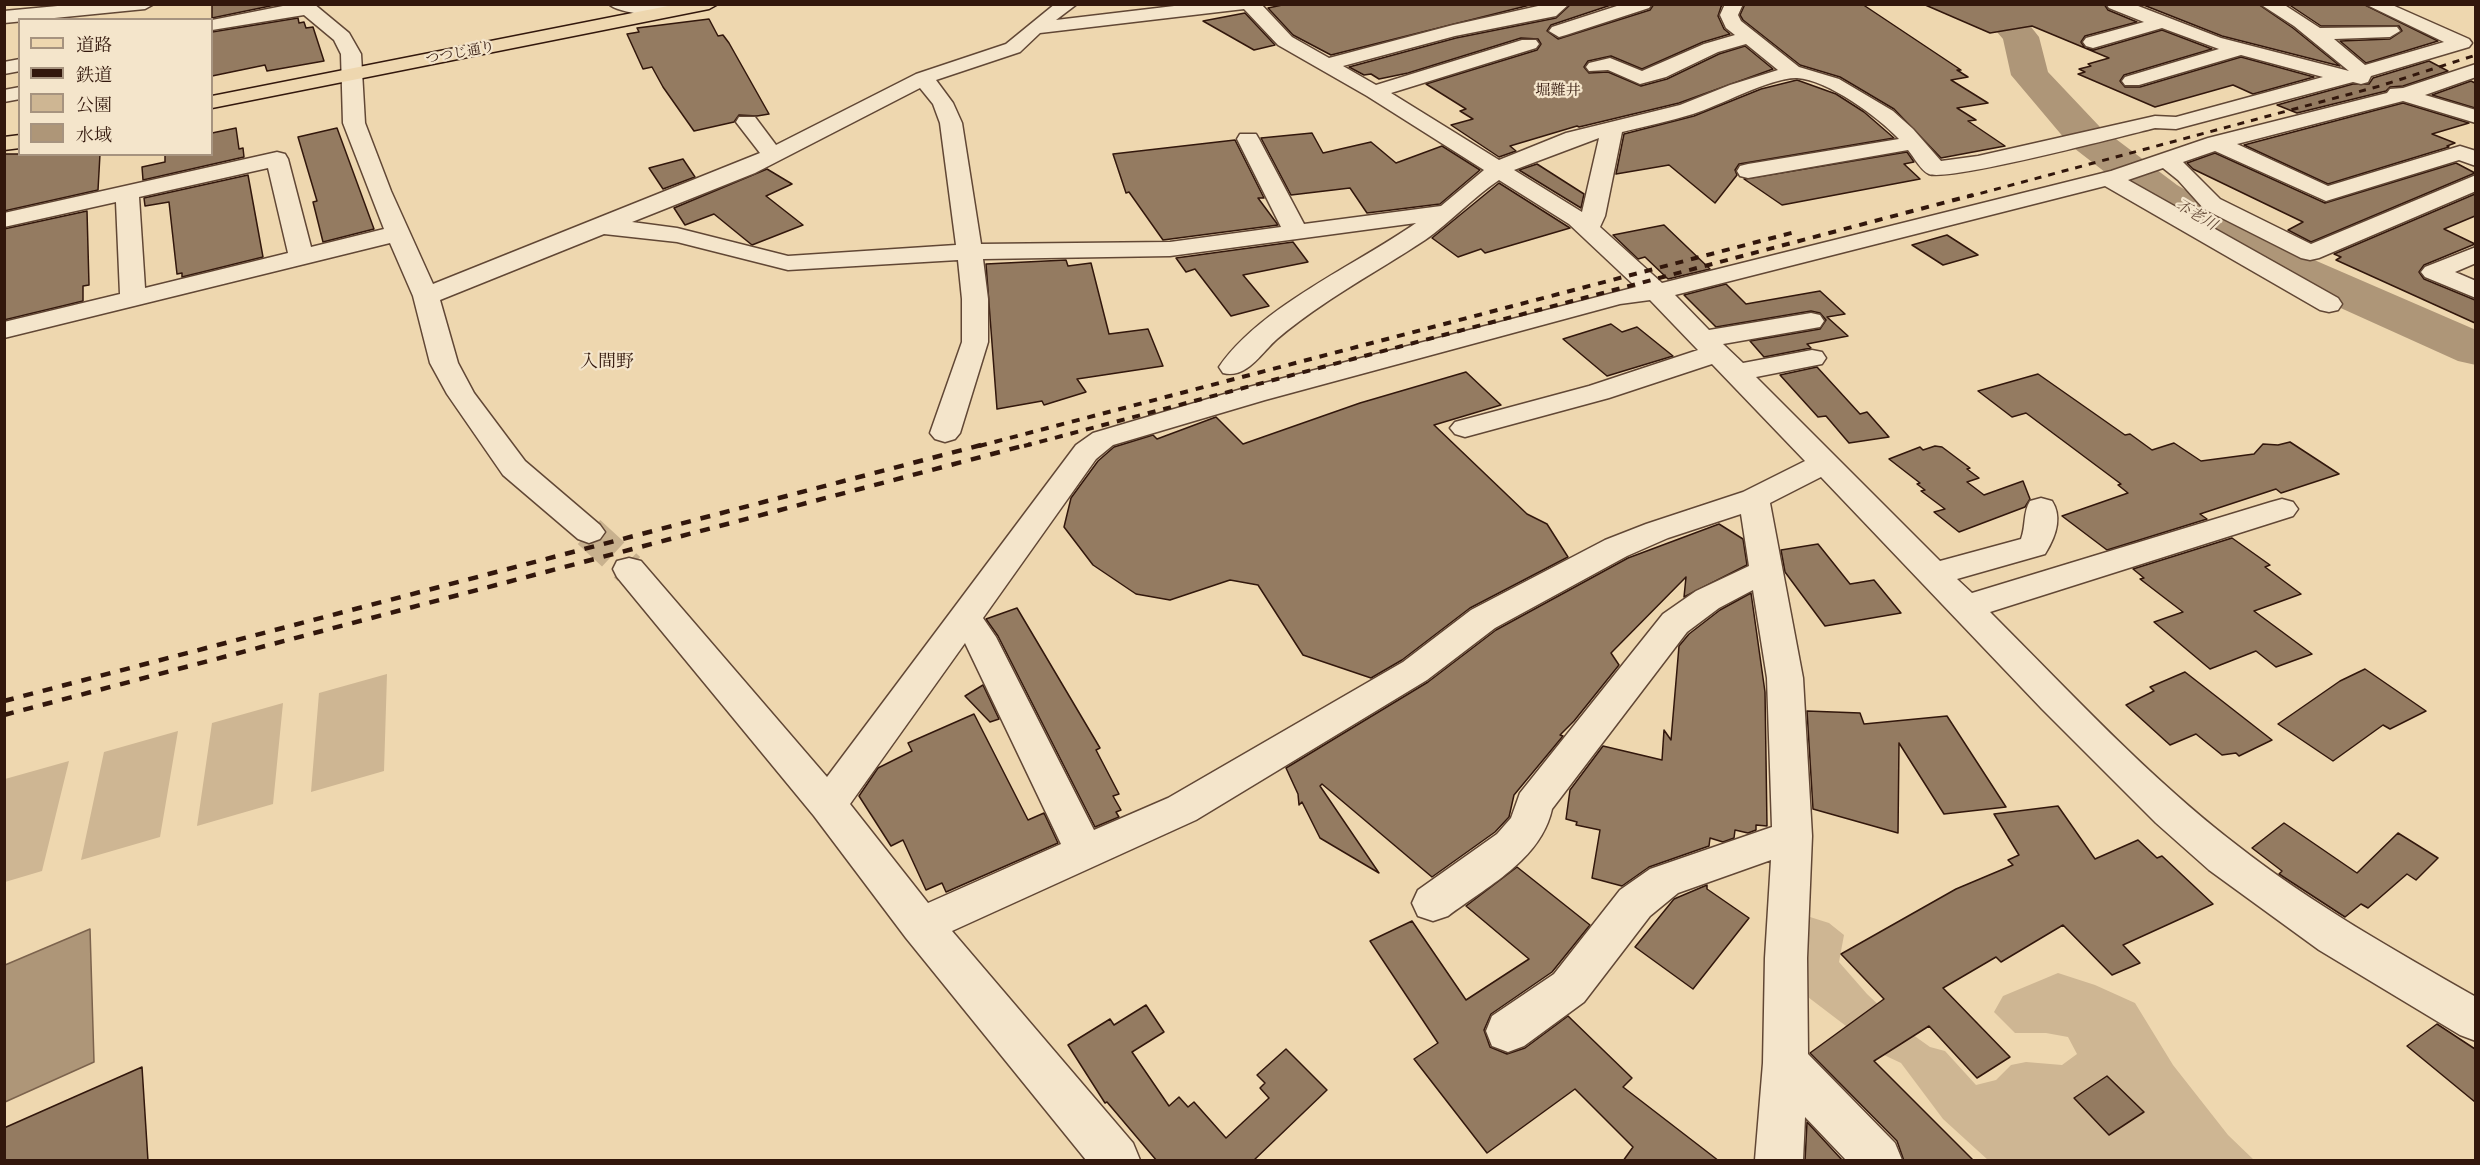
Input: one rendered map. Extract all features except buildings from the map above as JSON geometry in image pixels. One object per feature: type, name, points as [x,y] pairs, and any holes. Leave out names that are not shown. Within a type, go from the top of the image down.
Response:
[{"type":"main road","name":"つつじ通り","points":[[213,102],[709,4]]},
{"type":"street","points":[[4,17],[108,14],[145,4]]},
{"type":"street","points":[[618,4],[671,12]]},
{"type":"street","points":[[426,296],[747,168],[923,78],[1013,48],[1045,19],[1068,4]]},
{"type":"street","points":[[1036,28],[1242,4]]},
{"type":"street","points":[[1250,4],[1278,36],[1374,92],[1577,219],[1657,292],[2055,699],[2162,804],[2223,858],[2334,937],[2475,1021]]},
{"type":"street","points":[[1325,65],[1453,31],[1549,12],[1560,4]]},
{"type":"street","points":[[1559,31],[1642,4]]},
{"type":"street","points":[[1734,4],[1729,17],[1748,38],[1793,72]]},
{"type":"street","points":[[2115,4],[2238,50],[2357,76],[2404,95],[2475,117]]},
{"type":"street","points":[[2269,4],[2316,34],[2357,76]]},
{"type":"street","points":[[1233,367],[1265,334],[1299,308],[1404,245],[1507,165],[1554,146],[1687,109],[1737,89],[1793,72],[1804,72],[1863,101],[1895,124],[1935,169],[1978,163],[2077,142],[2155,122],[2176,123],[2357,76],[2462,43],[2374,4]]},
{"type":"street","points":[[215,25],[305,7],[342,37],[351,54],[354,74],[354,123],[379,191],[426,296],[444,363],[485,431],[514,468],[589,532]]},
{"type":"street","points":[[2093,42],[2160,22]]},
{"type":"street","points":[[2316,34],[2390,31]]},
{"type":"street","points":[[1596,67],[1610,64],[1640,78],[1659,73],[1711,48],[1748,38]]},
{"type":"street","points":[[1374,92],[1529,44]]},
{"type":"street","points":[[2132,81],[2238,50]]},
{"type":"street","points":[[828,805],[1086,452],[1103,439],[1256,394],[1618,297],[1657,292],[2114,177],[2165,162],[2216,143],[2404,95],[2475,70]]},
{"type":"street","points":[[923,78],[943,103],[951,123],[959,166],[975,299],[975,342],[945,433]]},
{"type":"street","points":[[747,122],[772,154]]},
{"type":"street","points":[[1587,228],[1593,216],[1612,128]]},
{"type":"street","points":[[1248,139],[1296,232]]},
{"type":"street","points":[[1748,171],[1913,143]]},
{"type":"street","points":[[2216,143],[2325,194],[2460,153],[2475,159]]},
{"type":"street","points":[[4,220],[277,159],[302,257]]},
{"type":"street","points":[[2165,162],[2186,175],[2212,204],[2310,253],[2475,182]]},
{"type":"street","points":[[2114,177],[2259,267],[2329,304]]},
{"type":"street","points":[[127,192],[133,298]]},
{"type":"street","points":[[601,226],[677,235],[788,263],[968,252],[1170,249],[1448,212]]},
{"type":"street","points":[[4,330],[399,232]]},
{"type":"street","points":[[2475,254],[2434,272],[2475,290]]},
{"type":"street","points":[[1464,428],[1599,392],[1718,355],[1811,321]]},
{"type":"street","points":[[1718,355],[1812,358]]},
{"type":"street","points":[[921,925],[1182,809],[1415,671],[1482,619],[1588,562],[1657,531],[1754,499],[1825,464]]},
{"type":"street","points":[[1754,499],[1785,678],[1792,836],[1786,958],[1786,1063],[1779,1161]]},
{"type":"street","points":[[1934,573],[2034,546],[2042,525],[2042,508]]},
{"type":"street","points":[[1967,607],[2282,508]]},
{"type":"street","points":[[629,569],[720,680],[828,805],[921,925],[1116,1161]]},
{"type":"street","points":[[1433,903],[1510,846],[1529,825],[1534,804],[1675,623],[1694,606],[1719,591],[1767,571]]},
{"type":"street","points":[[965,620],[979,637],[1085,852]]},
{"type":"street","points":[[1508,1031],[1569,988],[1635,903],[1664,881],[1792,836]]},
{"type":"street","points":[[1786,1063],[1878,1161]]},
{"type":"green space","points":[[387,674],[384,771],[311,792],[319,693]]},
{"type":"green space","points":[[283,703],[273,804],[197,826],[212,723]]},
{"type":"green space","points":[[178,731],[160,837],[81,860],[104,752]]},
{"type":"green space","points":[[69,761],[42,871],[5,882],[5,779]]},
{"type":"green space","points":[[1810,917],[1829,923],[1844,935],[1839,962],[1867,994],[1902,1027],[1930,1047],[1945,1051],[1976,1085],[1996,1080],[2011,1065],[2026,1062],[2062,1065],[2077,1054],[2068,1037],[2046,1033],[2015,1033],[1994,1012],[2003,996],[2058,973],[2095,985],[2135,1003],[2173,1065],[2228,1135],[2254,1160],[1988,1160],[1943,1119],[1901,1063],[1884,1055],[1804,994],[1800,934]]},
{"type":"water","points":[[90,929],[94,1062],[5,1102],[5,965]]},
{"type":"waterway","name":"不老川","points":[[1981,4],[2004,17],[2021,37],[2030,75],[2085,136],[2161,194],[2258,253],[2429,327],[2476,350]]},
{"type":"tunnel","points":[[589,532],[629,569]]},
{"type":"railway","points":[[1967,197],[2380,86],[2476,55]]},
{"type":"railway","points":[[1024,446],[1973,195]]},
{"type":"railway","points":[[979,446],[1795,232]]},
{"type":"railway","points":[[4,701],[985,444]]},
{"type":"railway","points":[[4,715],[1030,444]]},
{"type":"district","name":"堀難井","points":[[1558,91]]},
{"type":"district","name":"入間野","points":[[607,362]]}]
